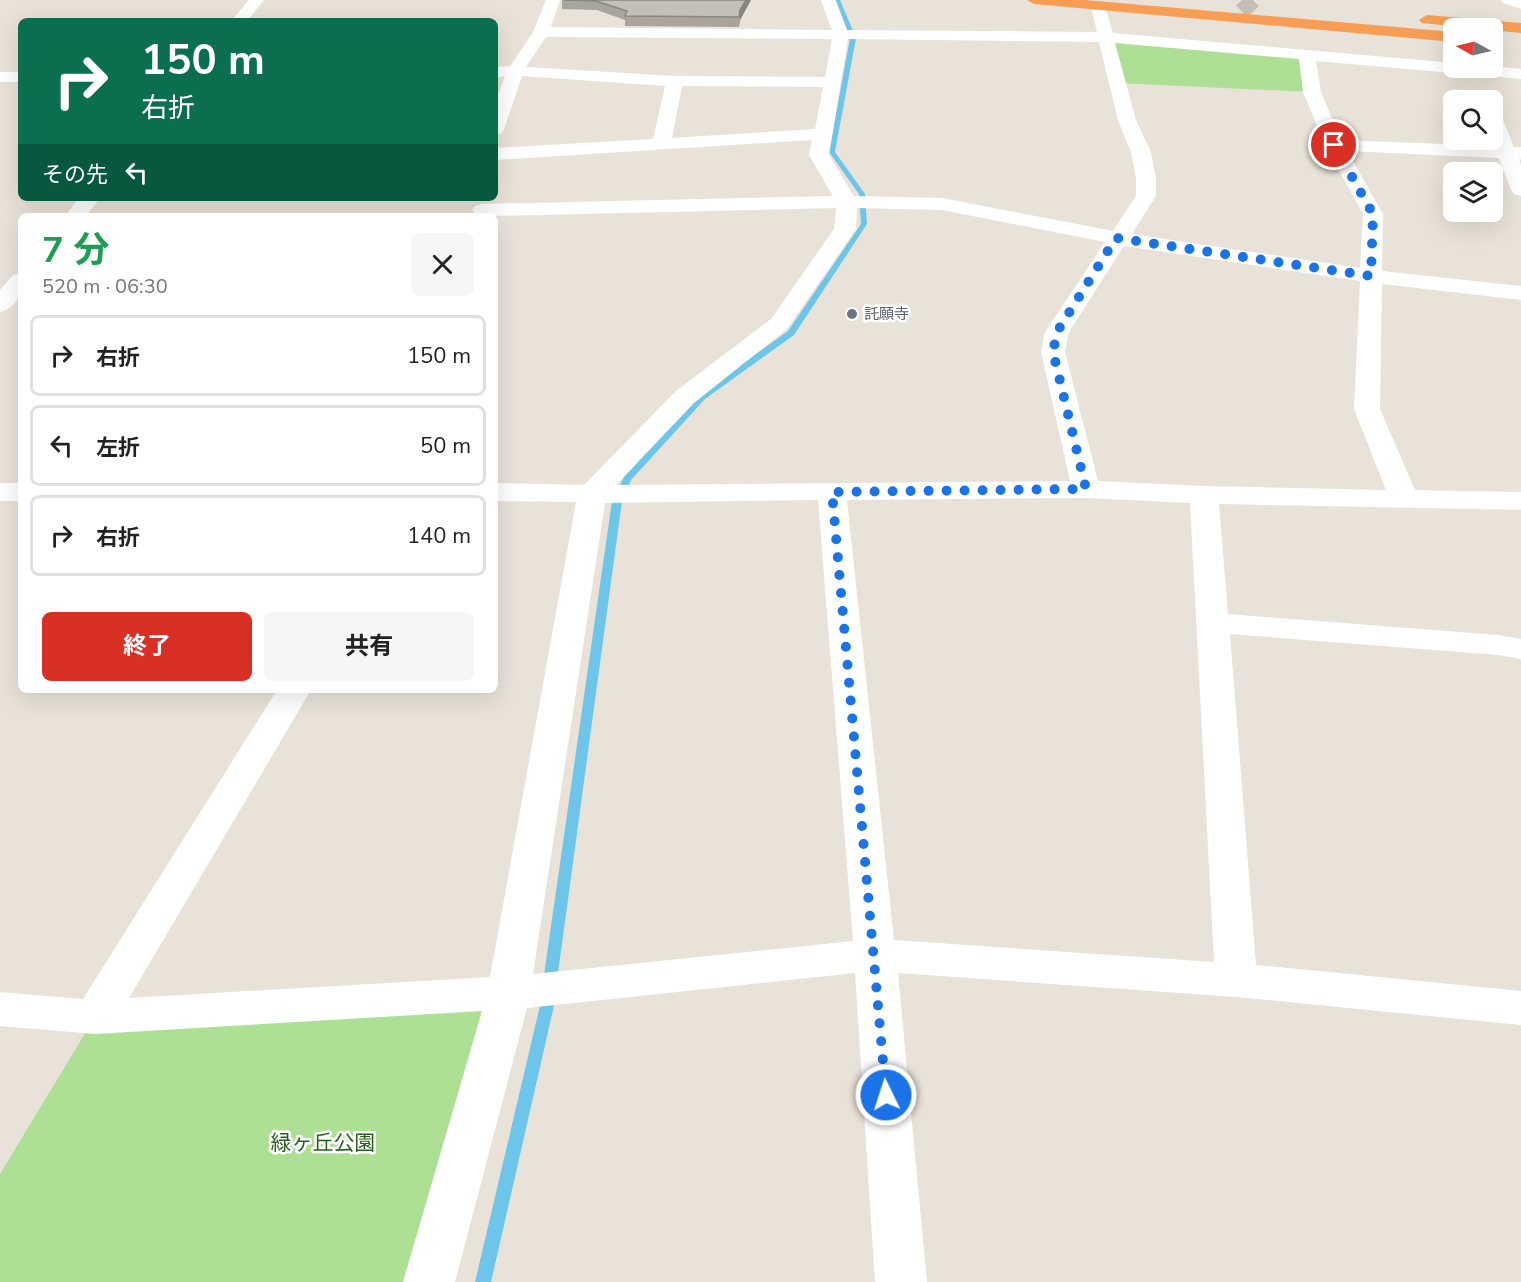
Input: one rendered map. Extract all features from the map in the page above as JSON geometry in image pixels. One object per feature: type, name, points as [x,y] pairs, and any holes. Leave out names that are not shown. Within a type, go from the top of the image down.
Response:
[{"type":"highway","points":[[1034,0],[1105,3],[1443,28]]},
{"type":"highway","points":[[1192,0],[1521,28]]},
{"type":"highway","points":[[1105,3],[1443,36]]},
{"type":"highway","points":[[1413,11],[1521,20]]},
{"type":"highway","points":[[1503,33],[1521,35]]},
{"type":"highway","points":[[1503,41],[1521,42]]},
{"type":"street","points":[[242,18],[257,0]]},
{"type":"street","points":[[498,120],[515,71],[541,32],[552,0]]},
{"type":"street","points":[[429,1282],[508,993],[592,494],[685,397],[779,324],[845,229],[848,202],[819,155],[841,34],[828,0]]},
{"type":"street","points":[[1508,0],[1521,5]]},
{"type":"street","points":[[1086,489],[1053,352],[1057,332],[1116,238],[1146,196],[1146,179],[1141,152],[1126,120],[1106,37],[1105,3]]},
{"type":"street","points":[[541,32],[1106,37],[1443,66]]},
{"type":"street","points":[[1307,55],[1312,92],[1334,145],[1373,214],[1367,409],[1404,498]]},
{"type":"street","points":[[498,72],[675,81],[832,82]]},
{"type":"street","points":[[1503,72],[1521,74]]},
{"type":"street","points":[[0,77],[18,77]]},
{"type":"street","points":[[1479,78],[1484,90]]},
{"type":"street","points":[[661,144],[675,81]]},
{"type":"street","points":[[498,154],[823,134]]},
{"type":"street","points":[[1503,134],[1513,152],[1521,190]]},
{"type":"street","points":[[1334,145],[1513,152]]},
{"type":"street","points":[[78,213],[88,201]]},
{"type":"street","points":[[482,208],[848,202],[942,204],[1116,238],[1371,276],[1521,293]]},
{"type":"street","points":[[0,305],[18,284]]},
{"type":"street","points":[[498,492],[592,494],[1086,489],[1204,495],[1521,501]]},
{"type":"street","points":[[0,492],[18,492]]},
{"type":"street","points":[[832,492],[875,956],[901,1282]]},
{"type":"street","points":[[1204,495],[1236,981]]},
{"type":"street","points":[[1212,623],[1498,645],[1521,649]]},
{"type":"street","points":[[95,1017],[292,693]]},
{"type":"street","points":[[0,1009],[95,1017],[508,993],[875,956],[1236,981],[1521,1008]]},
{"type":"green space","points":[[1107,39],[1307,55],[1312,92],[1118,83]]},
{"type":"green space","name":"緑ヶ丘公園","points":[[509,993],[429,1282],[0,1282],[0,1174],[95,1017]]},
{"type":"building","points":[[564,0],[746,0],[739,17],[625,16],[627,11],[596,1]]},
{"type":"waterway","points":[[483,1282],[546,1010],[617,501],[627,479],[702,397],[791,333],[864,224],[862,194],[832,152],[853,38],[838,0]]},
{"type":"tunnel","points":[[1242,0],[1255,14]]},
{"type":"place","name":"託願寺","points":[[852,314]]},
{"type":"route","points":[[886,1095],[832,492],[1086,489],[1053,352],[1057,332],[1116,238],[1371,276],[1373,214],[1334,145]]}]
